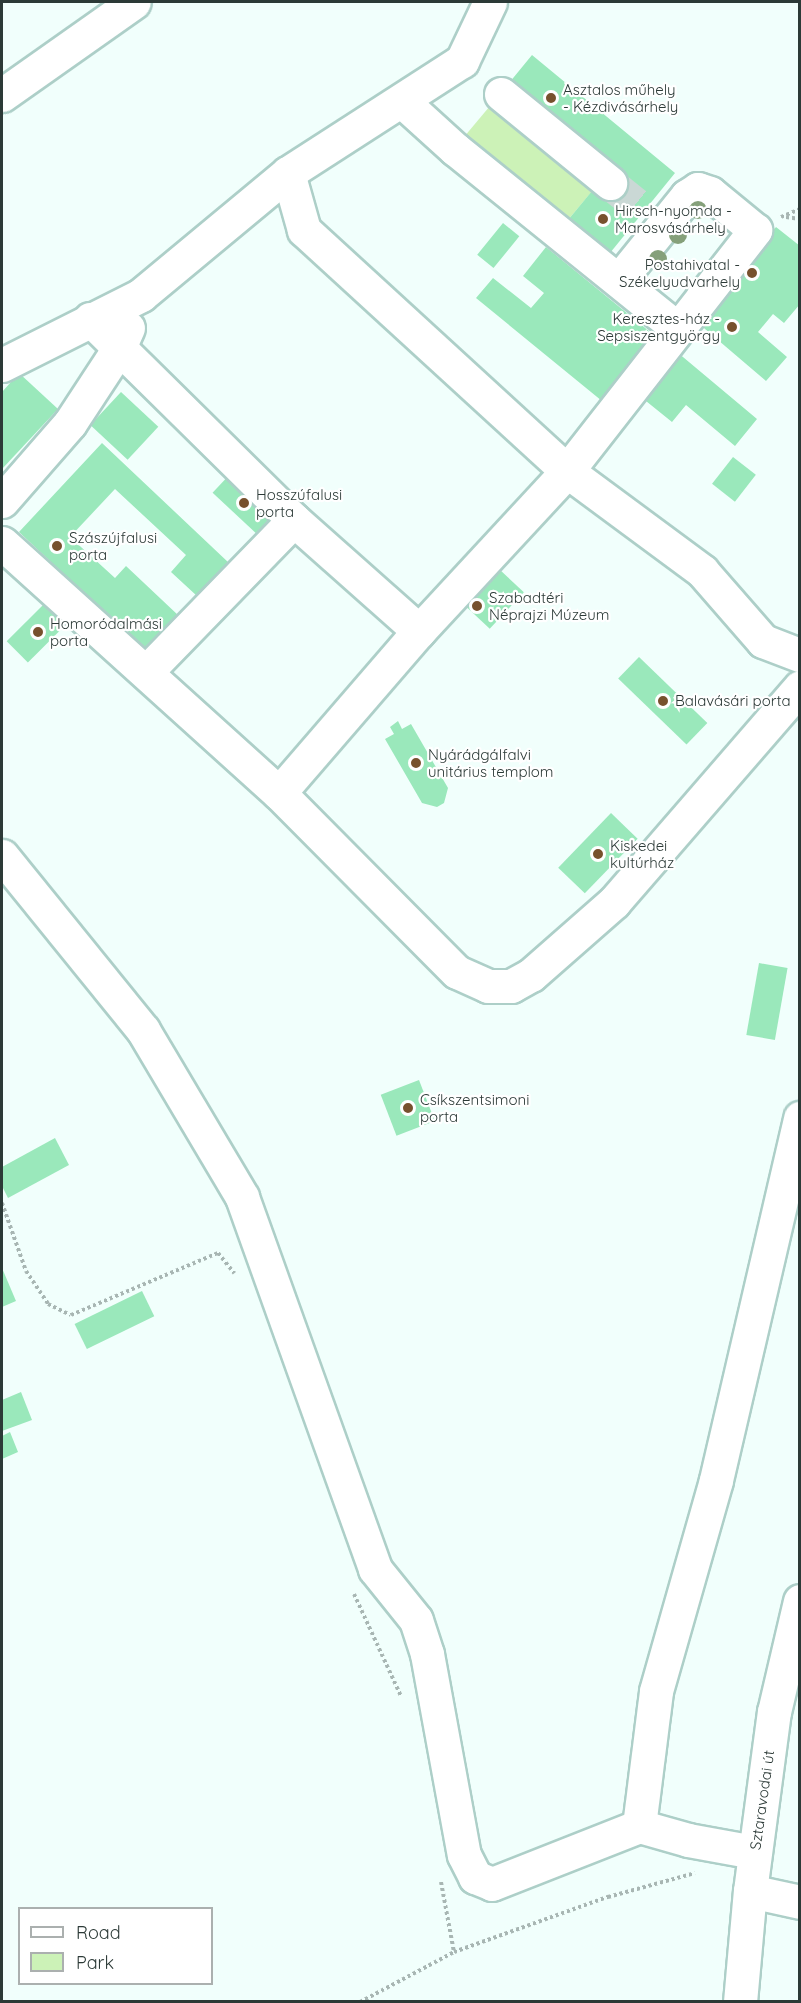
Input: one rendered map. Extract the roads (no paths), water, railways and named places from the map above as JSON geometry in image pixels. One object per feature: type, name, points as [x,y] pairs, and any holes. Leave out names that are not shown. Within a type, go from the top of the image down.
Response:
[{"type":"street","points":[[2,95],[134,2]]},
{"type":"street","points":[[2,365],[90,319],[141,296],[288,173],[462,61],[490,2]]},
{"type":"street","points":[[501,94],[610,183]]},
{"type":"street","points":[[402,101],[455,149],[677,328]]},
{"type":"street","points":[[288,173],[304,230],[567,471],[702,571],[763,640],[800,655]]},
{"type":"street","points":[[279,793],[419,631],[567,471],[755,230],[710,193],[698,189],[654,218],[619,280]]},
{"type":"street","points":[[2,501],[70,423],[119,348],[141,296]]},
{"type":"street","points":[[90,319],[294,520],[419,631]]},
{"type":"street","points":[[146,672],[294,520]]},
{"type":"street","points":[[2,543],[279,793],[457,972],[488,986],[511,986],[531,975],[614,902],[800,687]]},
{"type":"street","points":[[2,856],[143,1030],[242,1197],[375,1569],[416,1620],[427,1654],[464,1855],[475,1877],[492,1884],[639,1826],[754,1852]]},
{"type":"street","points":[[639,1826],[656,1691],[716,1480],[800,1118]]},
{"type":"street","name":"Sztaravodai út","points":[[740,2001],[754,1852],[774,1712],[800,1601]]},
{"type":"street","points":[[750,1891],[800,1902]]},
{"type":"tunnel","points":[[610,183],[645,211]]},
{"type":"place","name":"Asztalos műhely - Kézdivásárhely","points":[[551,98]]},
{"type":"place","name":"Hirsch-nyomda - Marosvásárhely","points":[[603,219]]},
{"type":"place","name":"Postahivatal - Székelyudvarhely","points":[[752,273]]},
{"type":"place","name":"Keresztes-ház - Sepsiszentgyörgy","points":[[732,327]]},
{"type":"place","name":"Hosszúfalusi porta","points":[[244,503]]},
{"type":"place","name":"Szászújfalusi porta","points":[[57,546]]},
{"type":"place","name":"Szabadtéri Néprajzi Múzeum","points":[[477,606]]},
{"type":"place","name":"Homoródalmási porta","points":[[38,632]]},
{"type":"place","name":"Balavásári porta","points":[[663,701]]},
{"type":"place","name":"Nyárádgálfalvi unitárius templom","points":[[416,763]]},
{"type":"place","name":"Kiskedei kultúrház","points":[[598,854]]},
{"type":"place","name":"Csíkszentsimoni porta","points":[[408,1108]]}]
